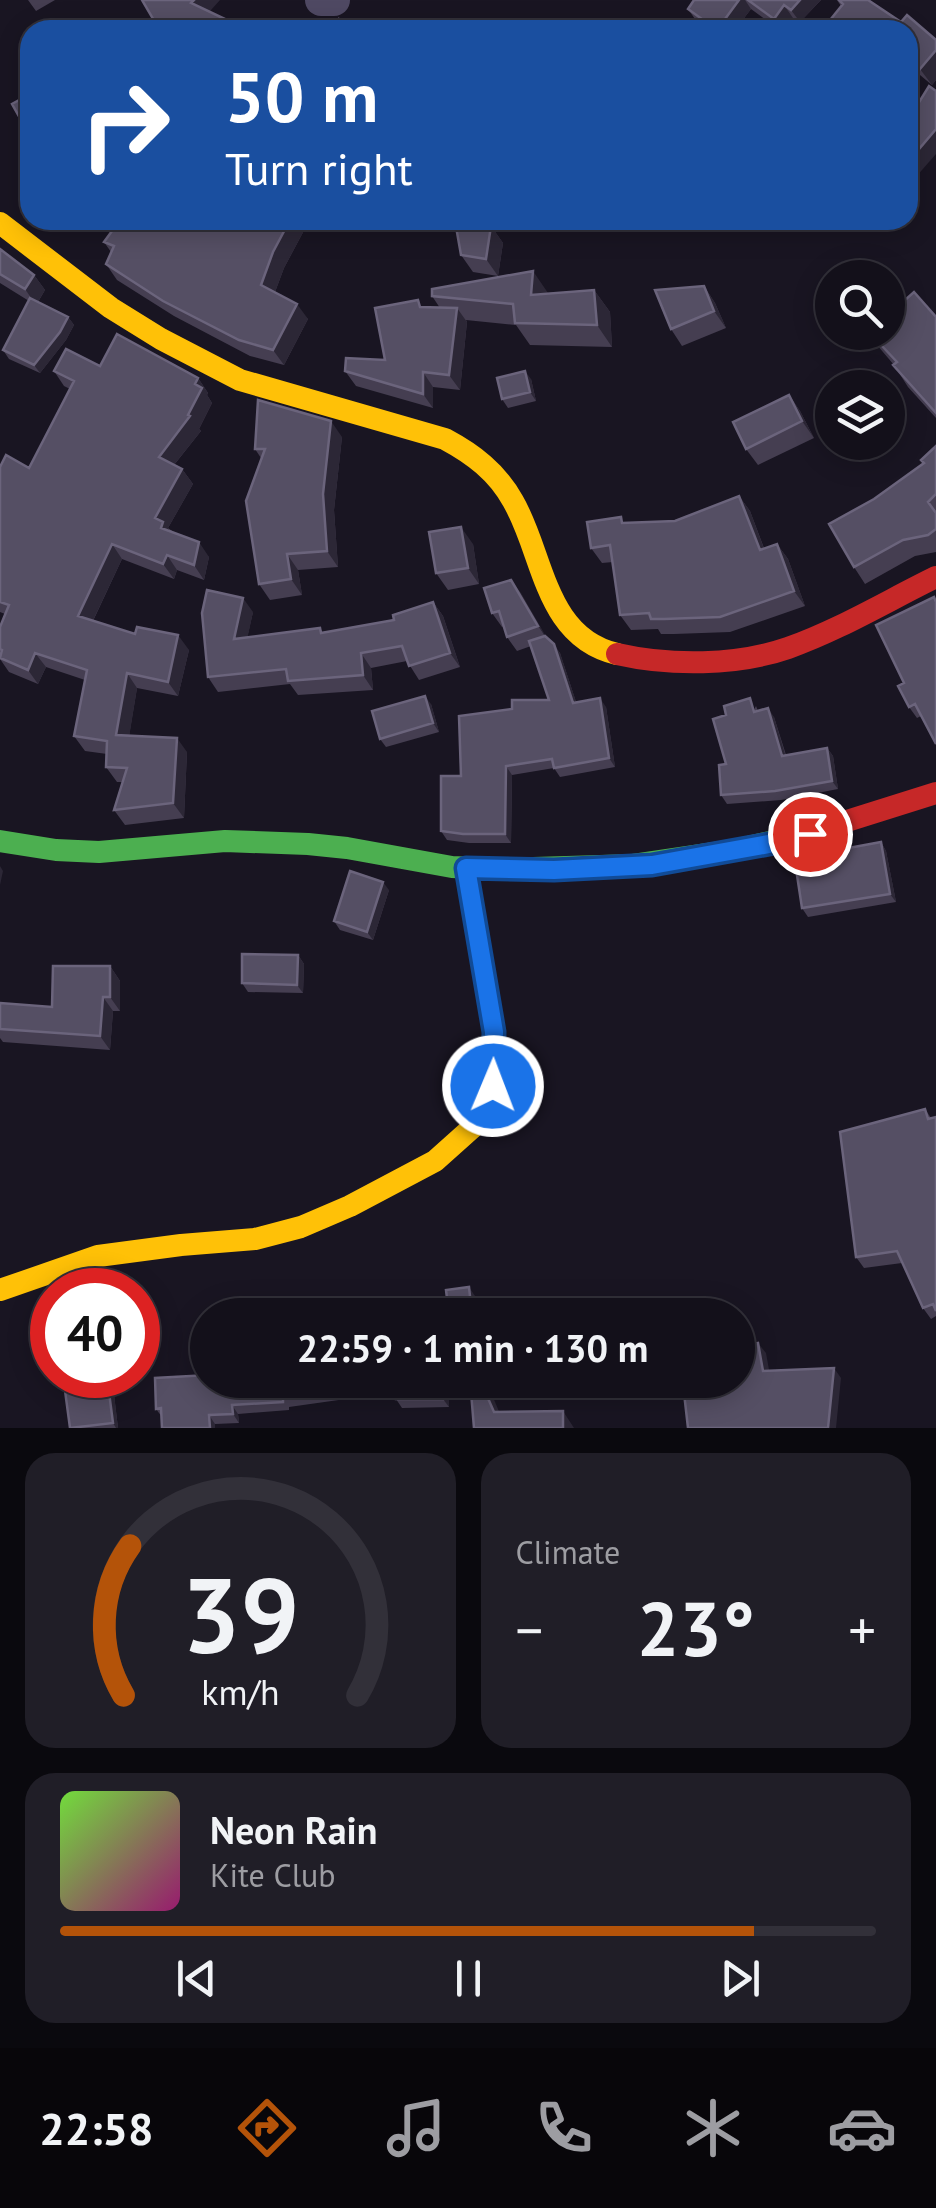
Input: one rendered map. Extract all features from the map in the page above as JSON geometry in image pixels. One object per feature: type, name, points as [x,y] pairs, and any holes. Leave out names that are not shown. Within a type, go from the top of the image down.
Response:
[{"type":"street","points":[[321,0],[334,0]]},
{"type":"street","points":[[0,223],[111,308],[161,340],[227,374],[300,399],[445,439],[471,452],[494,471],[520,514],[540,572],[559,611],[581,638],[608,653],[657,661],[781,651],[936,577]]},
{"type":"street","points":[[0,840],[62,852],[150,850],[196,841],[303,844],[466,868],[554,870],[652,865],[780,842],[869,818],[936,793]]},
{"type":"street","points":[[0,1290],[98,1256],[255,1240],[300,1227],[435,1162],[480,1121],[493,1086],[494,1032],[466,868]]},
{"type":"building","points":[[142,0],[194,0],[191,3],[227,20],[154,20]]},
{"type":"building","points":[[694,0],[739,0],[724,20],[703,20],[688,9]]},
{"type":"building","points":[[748,0],[800,0],[791,10],[784,5],[774,19]]},
{"type":"building","points":[[839,0],[868,0],[898,20],[830,20],[843,4]]},
{"type":"building","points":[[918,24],[936,40],[936,50],[920,69]]},
{"type":"building","points":[[929,86],[936,91],[936,129],[918,150],[918,104]]},
{"type":"building","points":[[20,100],[20,118],[12,104]]},
{"type":"building","points":[[113,230],[285,230],[261,285],[297,304],[273,350],[239,340],[163,301],[106,264],[114,246],[104,242]]},
{"type":"building","points":[[457,230],[490,230],[486,259],[461,255]]},
{"type":"building","points":[[0,249],[34,275],[25,289],[0,274]]},
{"type":"building","points":[[533,271],[531,295],[594,290],[597,325],[515,323],[513,304],[432,296],[432,289]]},
{"type":"building","points":[[704,286],[714,311],[671,329],[655,290]]},
{"type":"building","points":[[914,292],[936,317],[936,413],[905,378],[905,370],[893,365],[897,362],[886,350],[905,350],[905,300]]},
{"type":"building","points":[[30,298],[68,317],[34,365],[3,350]]},
{"type":"building","points":[[418,300],[420,307],[457,308],[449,375],[423,372],[423,394],[345,371],[346,358],[385,360],[375,308]]},
{"type":"building","points":[[117,334],[198,378],[195,384],[202,388],[190,416],[159,457],[182,469],[155,518],[163,522],[161,528],[199,542],[194,565],[167,555],[163,564],[112,544],[78,616],[135,634],[137,627],[178,635],[168,682],[127,673],[116,735],[177,738],[173,803],[114,810],[127,768],[106,767],[107,741],[74,736],[87,670],[35,653],[28,670],[0,658],[0,627],[9,605],[0,602],[0,467],[6,455],[29,468],[74,381],[54,371],[66,349],[100,366]]},
{"type":"building","points":[[525,371],[530,392],[502,399],[497,378]]},
{"type":"building","points":[[789,395],[802,421],[746,449],[733,422]]},
{"type":"building","points":[[258,400],[331,421],[323,494],[327,551],[287,554],[291,579],[259,584],[246,501],[265,449],[255,449]]},
{"type":"building","points":[[936,446],[936,494],[928,502],[936,513],[936,529],[928,535],[903,540],[854,567],[829,524],[874,499],[924,463],[921,460]]},
{"type":"building","points":[[739,496],[760,550],[777,544],[794,591],[720,617],[651,619],[649,613],[620,615],[610,545],[591,548],[587,522],[621,517],[622,523],[675,521]]},
{"type":"building","points":[[461,527],[468,568],[436,573],[429,532]]},
{"type":"building","points":[[511,580],[538,626],[507,637],[499,611],[492,613],[484,588]]},
{"type":"building","points":[[207,590],[243,598],[234,639],[320,628],[321,633],[394,620],[393,615],[433,602],[450,653],[409,666],[402,646],[361,653],[363,675],[288,681],[286,669],[208,677],[202,613]]},
{"type":"building","points":[[934,597],[936,744],[915,704],[909,707],[898,686],[904,683],[876,625]]},
{"type":"building","points":[[545,636],[554,644],[573,703],[600,698],[609,758],[554,768],[552,759],[506,766],[505,834],[441,831],[441,776],[461,776],[459,716],[512,709],[512,700],[549,700],[529,641]]},
{"type":"building","points":[[425,696],[433,723],[380,739],[372,711]]},
{"type":"building","points":[[750,698],[754,712],[768,708],[782,756],[827,748],[832,781],[721,795],[719,765],[726,764],[713,719],[726,715],[724,706]]},
{"type":"building","points":[[881,842],[890,894],[802,908],[795,862]]},
{"type":"building","points":[[350,871],[383,882],[367,932],[334,921]]},
{"type":"building","points":[[242,954],[298,955],[297,985],[242,983]]},
{"type":"building","points":[[53,966],[110,966],[110,997],[103,997],[100,1036],[0,1029],[0,1003],[52,1007]]},
{"type":"building","points":[[925,1109],[928,1119],[936,1117],[936,1311],[933,1304],[923,1308],[897,1251],[856,1257],[840,1132]]},
{"type":"building","points":[[469,1287],[470,1298],[447,1298],[446,1290]]},
{"type":"building","points":[[758,1343],[763,1371],[834,1368],[828,1428],[688,1428],[685,1398],[755,1398]]},
{"type":"building","points":[[190,1376],[190,1398],[289,1398],[283,1402],[232,1405],[233,1414],[209,1415],[210,1428],[162,1428],[161,1408],[156,1409],[160,1378]]},
{"type":"building","points":[[66,1398],[110,1398],[113,1423],[70,1428]]},
{"type":"building","points":[[472,1398],[488,1398],[494,1412],[563,1411],[563,1428],[474,1428]]},
{"type":"traffic: fast","points":[[0,841],[99,852],[225,841],[308,844],[452,867],[498,869],[633,865],[735,850],[812,832]]},
{"type":"traffic: fast","points":[[466,869],[494,1032],[493,1086],[480,1121],[473,1127]]},
{"type":"traffic: slow","points":[[0,223],[111,308],[240,380],[445,439],[465,451],[492,473],[513,501],[560,612],[593,645],[617,654]]},
{"type":"traffic: slow","points":[[0,1290],[98,1256],[255,1239],[301,1227],[435,1161],[473,1127]]},
{"type":"traffic: jam","points":[[617,654],[659,661],[703,662],[768,654],[826,633],[936,577]]},
{"type":"traffic: jam","points":[[812,832],[936,793]]},
{"type":"route","points":[[493,1086],[494,1032],[466,868],[554,870],[652,865],[810,834]]}]
